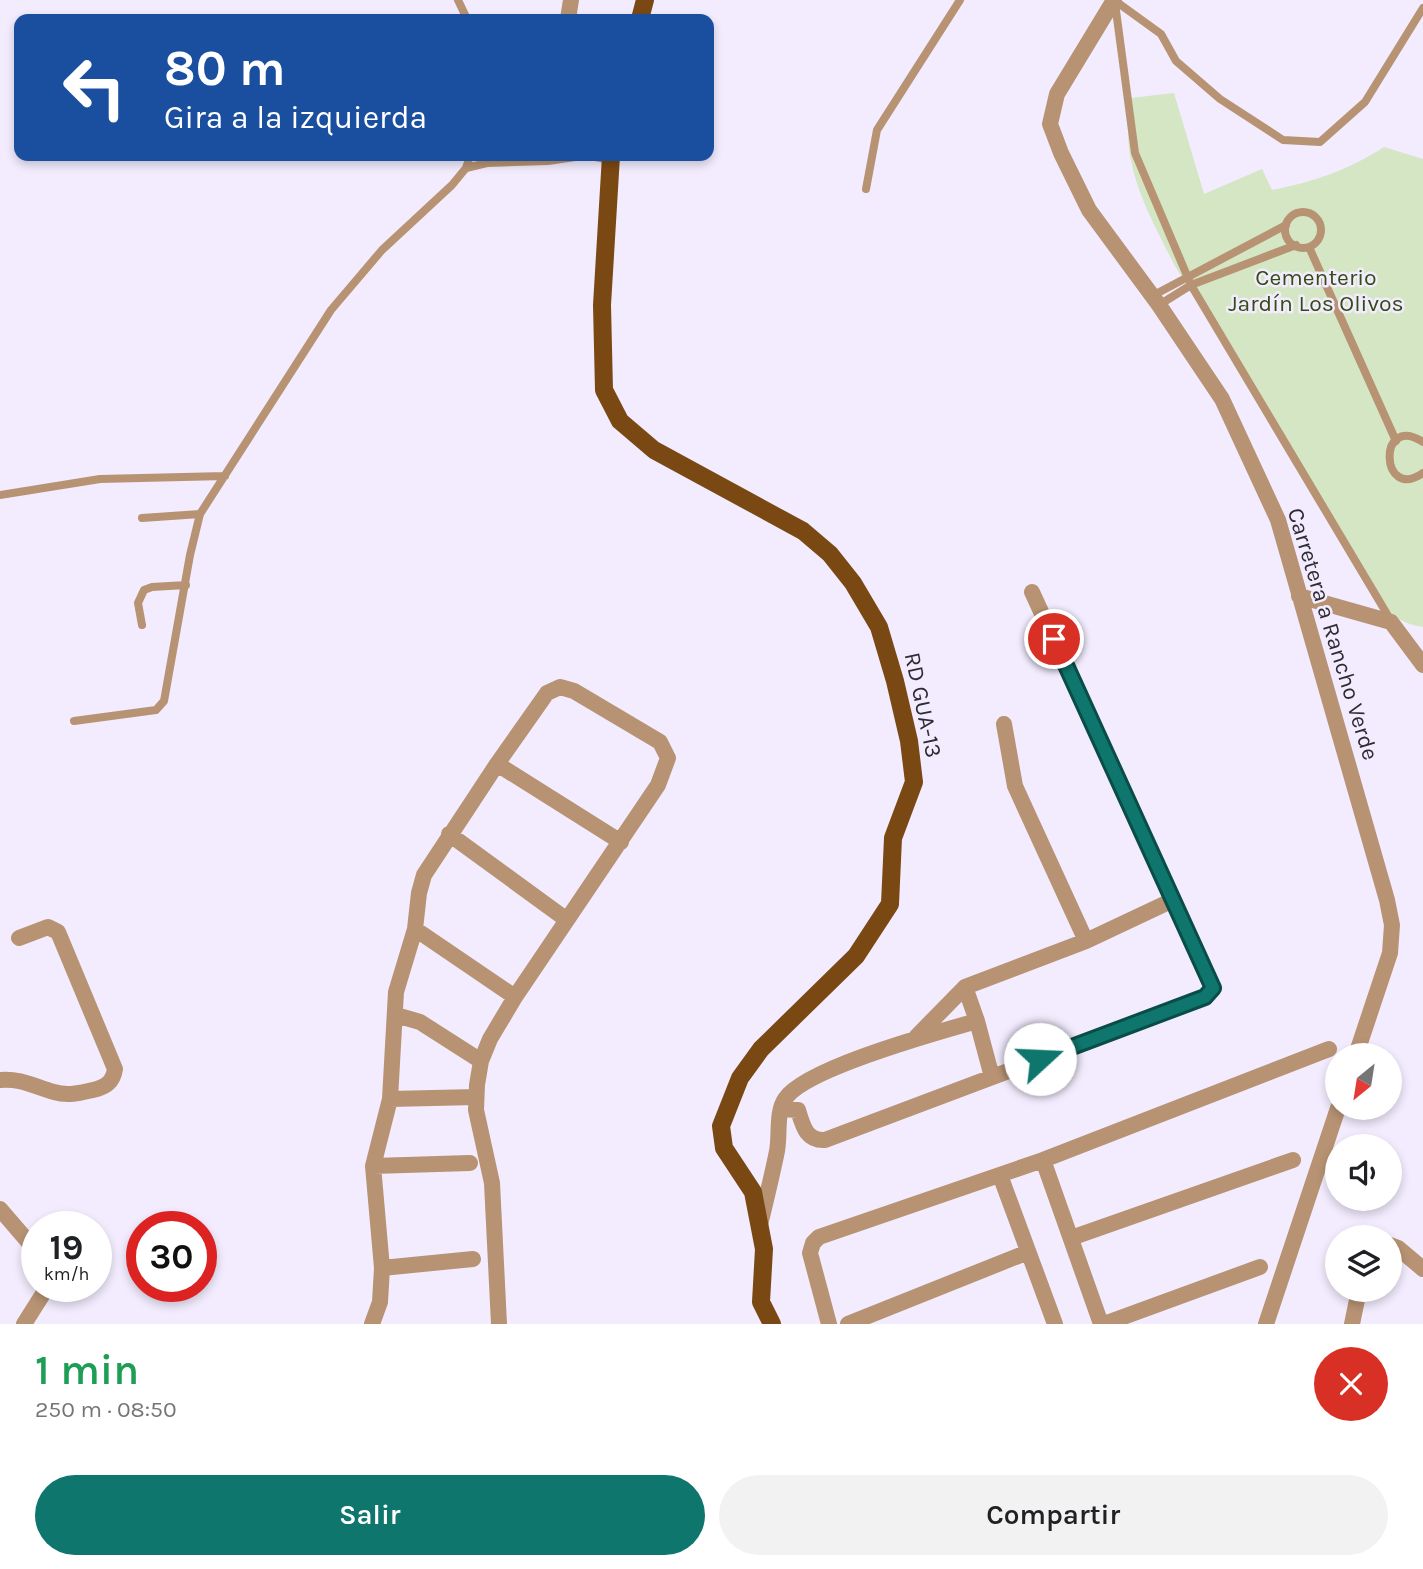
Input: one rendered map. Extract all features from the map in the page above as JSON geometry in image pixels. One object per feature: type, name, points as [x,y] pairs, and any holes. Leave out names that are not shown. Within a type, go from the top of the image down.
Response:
[{"type":"main road","name":"RD GUA-13","points":[[611,161],[602,304],[604,390],[609,400],[620,421],[654,450],[803,531],[830,554],[853,583],[879,627],[909,741],[914,782],[893,838],[890,904],[856,956],[761,1049],[740,1078],[721,1126],[724,1148],[753,1192],[764,1249],[761,1302],[772,1324]]},
{"type":"street","name":"Carretera a Rancho Verde","points":[[1114,0],[1057,94],[1050,124],[1089,210],[1222,398],[1278,520],[1392,925],[1390,953],[1360,1043]]},
{"type":"street","points":[[782,1109],[798,1110],[808,1135],[820,1141],[825,1140],[1211,993],[1213,988],[1032,592]]},
{"type":"street","points":[[1298,596],[1391,622],[1423,665]]},
{"type":"street","points":[[372,1324],[380,1302],[382,1268],[373,1166],[390,1099],[396,992],[415,929],[424,875],[449,834],[547,693],[559,687],[574,691],[660,742],[667,758],[658,785],[514,997],[481,1061],[476,1097],[477,1123],[492,1183],[499,1324]]},
{"type":"street","points":[[1004,724],[1015,786],[1086,941]]},
{"type":"street","points":[[497,764],[621,842]]},
{"type":"street","points":[[449,834],[567,920]]},
{"type":"street","points":[[914,1039],[965,987],[1086,941],[1172,900]]},
{"type":"street","points":[[0,1080],[17,1080],[57,1093],[77,1094],[103,1088],[115,1073],[58,932],[48,927],[19,938]]},
{"type":"street","points":[[415,929],[514,997]]},
{"type":"street","points":[[965,987],[978,1021],[992,1077]]},
{"type":"street","points":[[396,1015],[420,1022],[481,1061]]},
{"type":"street","points":[[760,1224],[778,1148],[784,1100],[792,1091],[825,1072],[914,1039],[978,1021]]},
{"type":"street","points":[[829,1324],[810,1253],[816,1240],[1043,1160],[1325,1051]]},
{"type":"street","points":[[390,1099],[476,1097]]},
{"type":"street","points":[[1266,1324],[1334,1120]]},
{"type":"street","points":[[1043,1160],[1102,1324],[1260,1266]]},
{"type":"street","points":[[1071,1238],[1293,1160]]},
{"type":"street","points":[[373,1166],[470,1163]]},
{"type":"street","points":[[1000,1175],[1055,1324]]},
{"type":"street","points":[[0,1209],[21,1233]]},
{"type":"street","points":[[1402,1251],[1423,1269]]},
{"type":"street","points":[[848,1324],[1028,1252]]},
{"type":"street","points":[[382,1268],[473,1259]]},
{"type":"street","points":[[24,1324],[38,1302]]},
{"type":"street","points":[[1352,1324],[1357,1302]]},
{"type":"lane","points":[[866,189],[877,130],[960,0]]},
{"type":"lane","points":[[1114,0],[1161,34],[1176,61],[1220,99],[1283,139],[1320,142],[1366,102],[1423,8]]},
{"type":"lane","points":[[1114,0],[1135,153],[1189,281],[1391,622]]},
{"type":"lane","points":[[74,721],[156,710],[164,701],[200,514],[331,310],[382,250],[452,186],[468,161]]},
{"type":"lane","points":[[466,168],[486,163],[548,161]]},
{"type":"lane","points":[[1189,281],[1296,245],[1309,247],[1317,242],[1321,234],[1321,224],[1316,216],[1298,212],[1290,217],[1286,225],[1286,235],[1296,245]]},
{"type":"lane","points":[[1155,300],[1286,225]]},
{"type":"lane","points":[[1309,247],[1396,441]]},
{"type":"lane","points":[[1423,442],[1409,436],[1396,441],[1391,446],[1388,459],[1394,472],[1406,478],[1423,473]]},
{"type":"lane","points":[[0,495],[100,479],[225,476]]},
{"type":"lane","points":[[142,518],[200,514]]},
{"type":"lane","points":[[142,625],[138,603],[144,590],[186,585]]},
{"type":"green space","name":"Cementerio Jardín Los Olivos","points":[[1174,93],[1204,194],[1262,169],[1272,190],[1302,183],[1344,169],[1384,147],[1423,159],[1423,627],[1397,618],[1385,607],[1369,584],[1175,266],[1151,218],[1137,184],[1129,149],[1131,98]]},
{"type":"route","points":[[1040,1059],[1205,997],[1213,988],[1054,639]]}]
